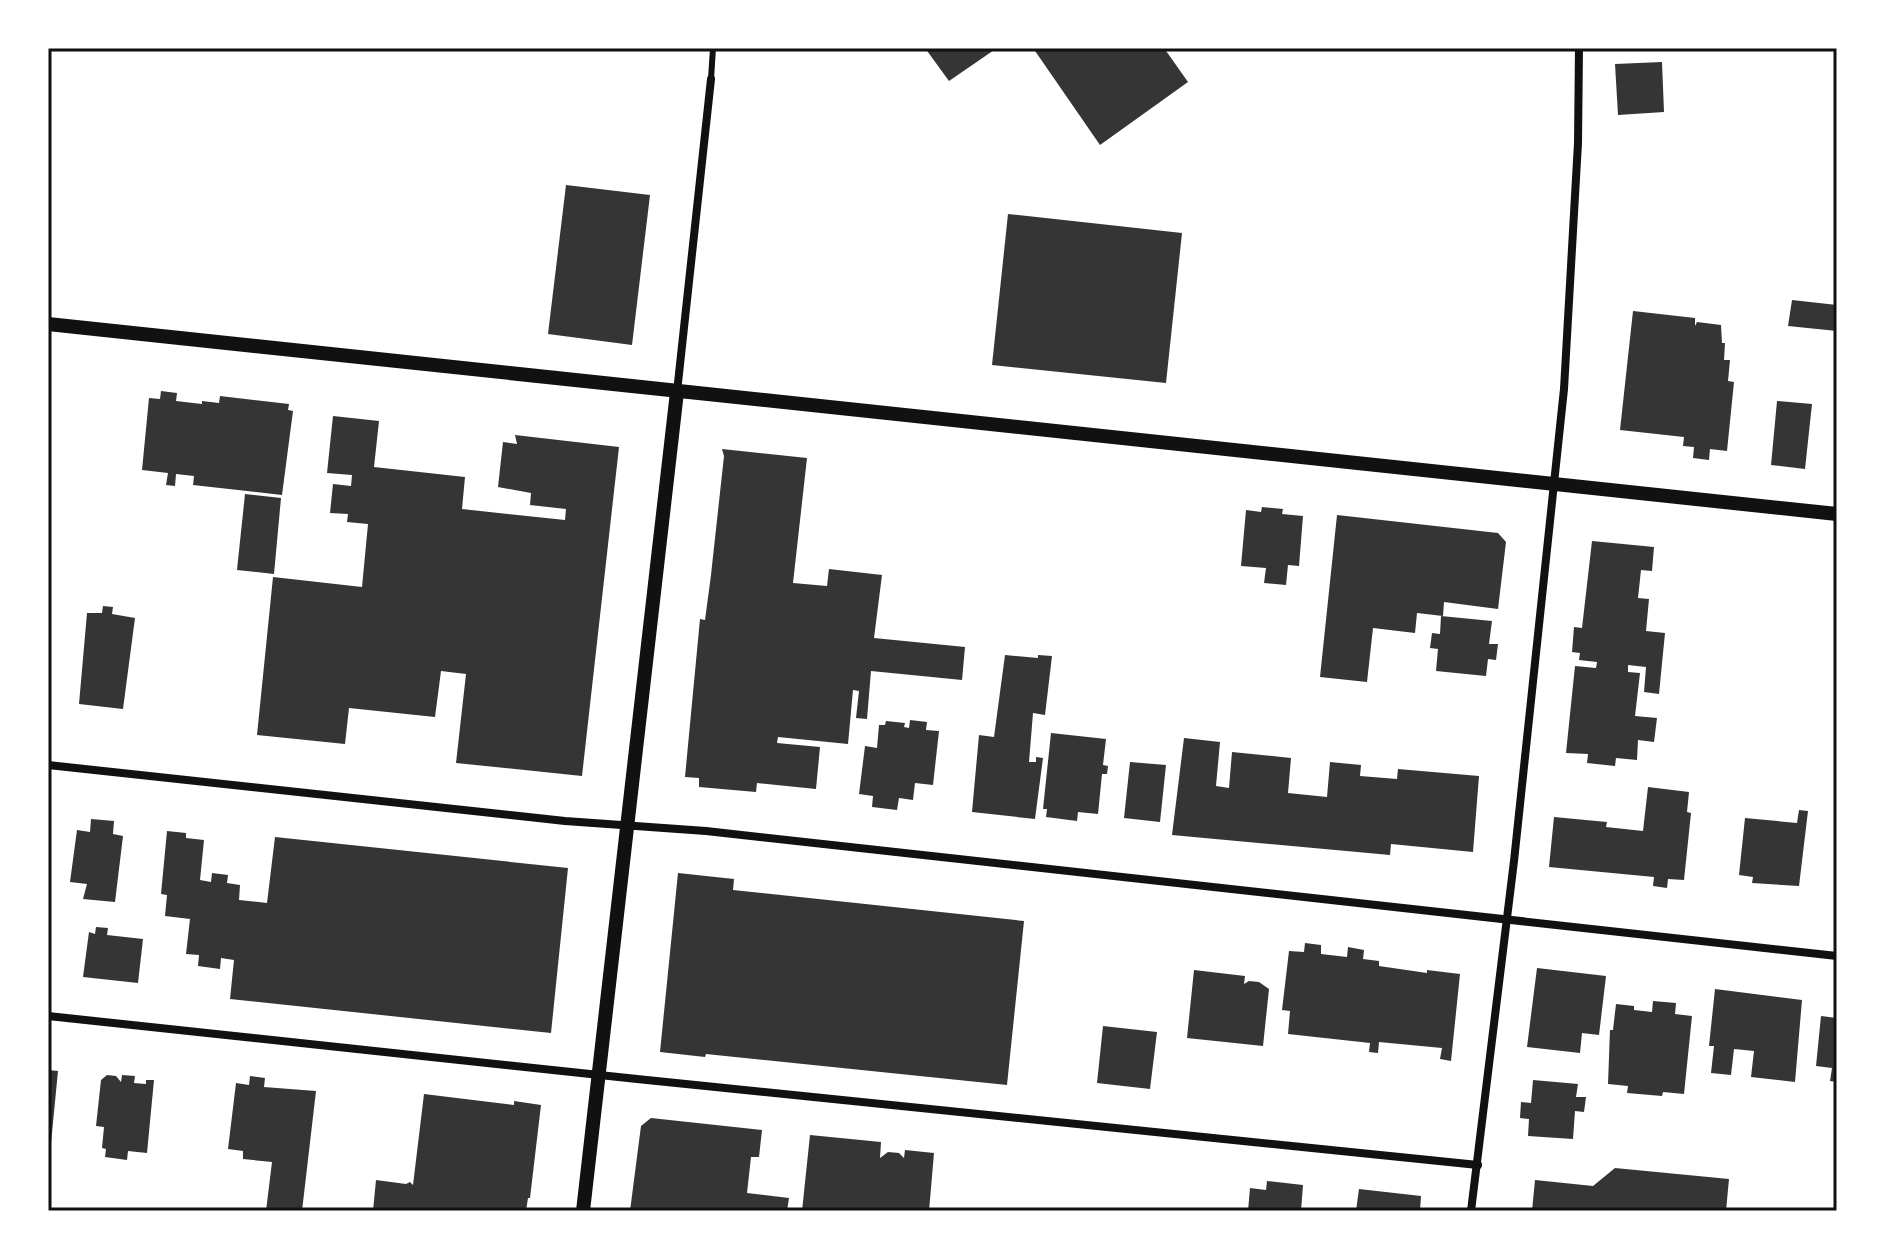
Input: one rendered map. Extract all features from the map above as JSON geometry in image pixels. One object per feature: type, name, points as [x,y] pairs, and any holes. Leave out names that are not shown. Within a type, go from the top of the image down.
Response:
[{"type":"street","points":[[1471,1211],[1554,484],[1570,303],[1579,48]]},
{"type":"street","points":[[583,1211],[711,79]]},
{"type":"street","points":[[48,324],[1837,514]]},
{"type":"street","points":[[48,765],[534,818],[722,833],[1837,956]]},
{"type":"street","points":[[48,1016],[1478,1165]]},
{"type":"lane","points":[[711,79],[713,48]]},
{"type":"building","points":[[925,48],[997,48],[949,81]]},
{"type":"building","points":[[1033,48],[1164,48],[1188,82],[1100,145]]},
{"type":"building","points":[[1662,62],[1664,112],[1618,115],[1615,64]]},
{"type":"building","points":[[566,185],[650,195],[632,345],[548,334]]},
{"type":"building","points":[[1008,214],[1182,233],[1166,383],[992,365]]},
{"type":"building","points":[[1792,300],[1837,305],[1837,331],[1788,326]]},
{"type":"building","points":[[1633,311],[1695,318],[1695,326],[1697,322],[1721,325],[1722,343],[1725,343],[1724,360],[1730,360],[1728,381],[1734,382],[1727,451],[1710,449],[1709,460],[1693,458],[1694,447],[1683,446],[1684,437],[1620,430]]},
{"type":"building","points":[[161,391],[177,393],[176,401],[202,404],[202,401],[219,403],[220,396],[289,404],[288,410],[293,411],[282,495],[193,485],[194,476],[176,474],[175,486],[166,485],[168,473],[142,470],[149,398],[160,399]]},
{"type":"building","points":[[1777,401],[1812,404],[1805,469],[1771,465]]},
{"type":"building","points":[[333,416],[379,421],[374,467],[465,477],[462,509],[565,520],[566,509],[530,505],[531,493],[498,487],[503,442],[517,444],[515,435],[619,447],[582,776],[456,763],[466,674],[441,671],[435,717],[349,708],[345,744],[257,735],[273,577],[362,587],[368,524],[347,522],[348,514],[330,513],[333,484],[351,486],[352,475],[327,473]]},
{"type":"building","points":[[722,449],[807,458],[793,583],[827,586],[829,569],[882,575],[874,638],[965,647],[962,680],[871,671],[867,719],[856,718],[859,691],[853,690],[848,744],[778,737],[777,743],[820,747],[816,789],[757,783],[756,792],[699,787],[699,778],[685,777],[700,619],[705,620],[711,575],[724,456]]},
{"type":"building","points":[[245,494],[281,498],[274,574],[237,570]]},
{"type":"building","points":[[1262,507],[1283,509],[1282,514],[1303,516],[1299,566],[1288,565],[1286,585],[1264,583],[1266,568],[1241,566],[1246,510],[1261,512]]},
{"type":"building","points":[[1337,515],[1498,533],[1506,542],[1498,609],[1444,602],[1443,616],[1417,613],[1415,633],[1373,628],[1367,682],[1320,677]]},
{"type":"building","points":[[1592,541],[1654,547],[1652,571],[1641,570],[1638,598],[1649,599],[1646,631],[1665,633],[1659,694],[1644,692],[1646,667],[1628,665],[1628,672],[1640,673],[1635,716],[1657,718],[1654,742],[1638,740],[1637,760],[1616,758],[1615,766],[1587,763],[1588,754],[1566,753],[1575,666],[1596,668],[1597,662],[1579,660],[1580,653],[1572,652],[1574,627],[1582,628]]},
{"type":"building","points":[[103,606],[113,607],[112,614],[135,618],[123,709],[79,704],[87,613],[102,613]]},
{"type":"building","points":[[1441,616],[1492,621],[1489,644],[1498,644],[1496,660],[1488,659],[1486,676],[1436,671],[1438,649],[1430,648],[1432,633],[1440,634]]},
{"type":"building","points":[[1005,655],[1052,656],[1045,715],[1033,713],[1029,762],[1036,762],[1036,757],[1043,758],[1035,819],[972,812],[979,735],[994,737]]},
{"type":"building","points":[[910,720],[927,722],[926,730],[939,731],[933,785],[915,783],[913,800],[899,798],[897,810],[872,807],[873,796],[859,794],[865,746],[877,748],[879,725],[885,725],[886,721],[905,723],[904,727],[909,728]]},
{"type":"building","points":[[1051,733],[1106,739],[1103,765],[1108,766],[1107,774],[1102,774],[1098,814],[1078,812],[1077,821],[1046,817],[1047,809],[1043,809]]},
{"type":"building","points":[[1184,738],[1220,742],[1216,786],[1229,788],[1232,752],[1291,758],[1288,793],[1327,797],[1330,762],[1361,765],[1360,776],[1397,779],[1398,769],[1479,776],[1473,852],[1391,844],[1390,855],[1172,835]]},
{"type":"building","points":[[1130,762],[1166,765],[1160,822],[1124,818]]},
{"type":"building","points":[[1648,787],[1689,792],[1687,812],[1691,813],[1684,880],[1668,879],[1667,888],[1653,886],[1654,877],[1549,867],[1554,817],[1607,822],[1606,827],[1643,831]]},
{"type":"building","points":[[1799,810],[1808,811],[1799,886],[1752,883],[1753,877],[1739,875],[1745,818],[1797,823]]},
{"type":"building","points":[[91,819],[114,821],[113,834],[123,836],[115,902],[83,899],[87,884],[70,882],[77,830],[90,832]]},
{"type":"building","points":[[167,831],[186,833],[186,838],[204,840],[200,880],[211,882],[212,873],[228,875],[227,883],[240,885],[239,900],[267,903],[275,837],[568,868],[551,1033],[230,999],[234,960],[221,958],[220,969],[198,966],[199,955],[186,954],[190,919],[165,916],[167,895],[161,894]]},
{"type":"building","points":[[678,873],[734,879],[733,890],[1024,921],[1007,1085],[660,1052]]},
{"type":"building","points":[[96,927],[108,928],[107,935],[143,939],[138,983],[83,977],[89,932],[95,934]]},
{"type":"building","points":[[1305,943],[1321,945],[1321,954],[1347,957],[1348,947],[1364,950],[1363,959],[1379,961],[1379,966],[1460,974],[1451,1061],[1440,1059],[1442,1048],[1379,1042],[1378,1053],[1369,1052],[1370,1043],[1288,1034],[1290,1011],[1282,1010],[1289,951],[1304,952]]},
{"type":"building","points":[[1537,968],[1606,976],[1599,1035],[1582,1033],[1580,1053],[1527,1047]]},
{"type":"building","points":[[1194,970],[1245,976],[1244,984],[1259,982],[1269,989],[1263,1046],[1187,1038]]},
{"type":"building","points":[[1715,989],[1802,1000],[1795,1082],[1751,1077],[1754,1051],[1734,1049],[1731,1075],[1711,1073],[1714,1046],[1709,1046]]},
{"type":"building","points":[[1653,1001],[1676,1003],[1675,1014],[1692,1016],[1684,1094],[1627,1093],[1628,1086],[1608,1084],[1610,1030],[1613,1030],[1616,1004],[1652,1012]]},
{"type":"building","points":[[1821,1016],[1837,1018],[1837,1082],[1830,1081],[1832,1068],[1816,1066]]},
{"type":"building","points":[[1103,1026],[1157,1032],[1150,1089],[1097,1083]]},
{"type":"building","points":[[48,1070],[58,1071],[51,1143],[48,1143]]},
{"type":"building","points":[[107,1075],[116,1076],[121,1082],[122,1075],[135,1076],[134,1083],[146,1084],[146,1080],[154,1080],[147,1153],[128,1151],[127,1160],[105,1157],[106,1149],[102,1148],[104,1127],[96,1126],[101,1080]]},
{"type":"building","points":[[250,1076],[265,1078],[264,1087],[316,1091],[302,1211],[266,1211],[272,1162],[243,1159],[243,1151],[228,1149],[236,1083],[249,1085]]},
{"type":"building","points":[[1533,1080],[1578,1084],[1576,1097],[1586,1097],[1584,1112],[1575,1111],[1573,1139],[1528,1136],[1529,1119],[1520,1118],[1521,1102],[1531,1103]]},
{"type":"building","points":[[424,1094],[514,1105],[514,1101],[541,1105],[526,1211],[373,1211],[376,1180],[410,1182],[413,1185]]},
{"type":"building","points":[[651,1118],[762,1130],[759,1157],[751,1157],[747,1193],[789,1198],[787,1211],[630,1211],[641,1126]]},
{"type":"building","points":[[810,1135],[881,1142],[880,1158],[888,1152],[899,1153],[904,1158],[905,1150],[934,1153],[929,1211],[802,1211]]},
{"type":"building","points":[[1615,1168],[1729,1179],[1726,1211],[1532,1211],[1535,1180],[1593,1186]]},
{"type":"building","points":[[1267,1181],[1303,1185],[1301,1211],[1248,1211],[1250,1188],[1266,1190]]},
{"type":"building","points":[[1359,1189],[1421,1196],[1420,1211],[1356,1211]]}]
